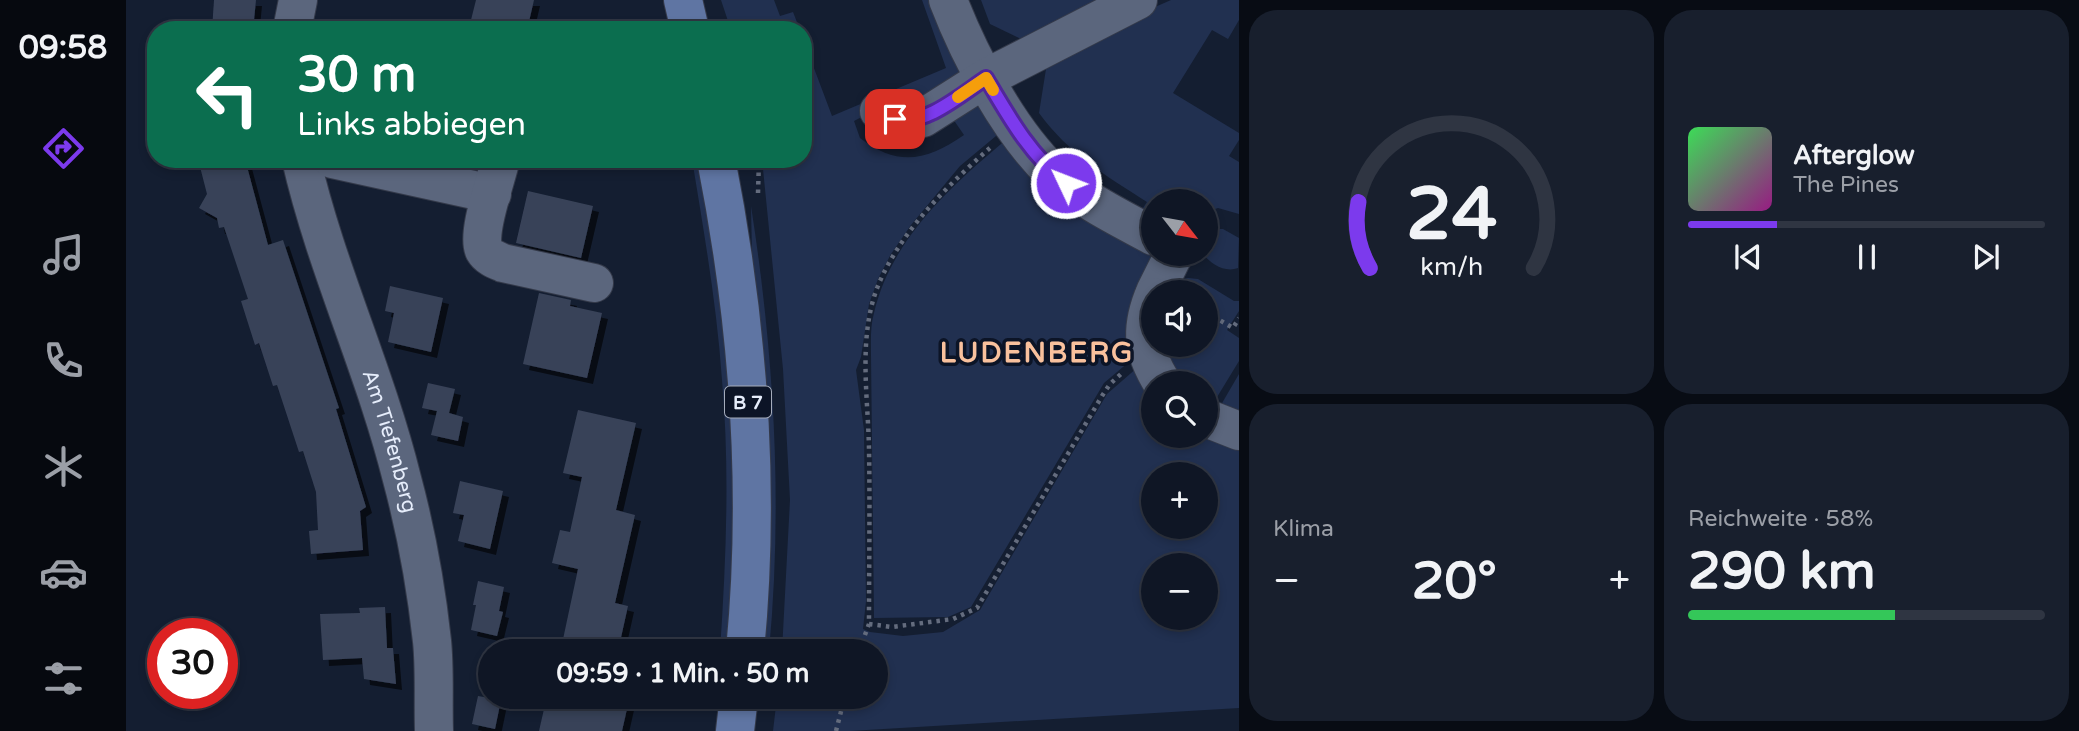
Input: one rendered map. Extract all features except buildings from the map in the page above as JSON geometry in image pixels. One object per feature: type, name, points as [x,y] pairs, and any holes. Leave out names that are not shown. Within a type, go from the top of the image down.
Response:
[{"type":"main road","points":[[683,0],[688,21]]},
{"type":"main road","name":"B 7","points":[[717,168],[741,319],[751,437],[751,532],[746,639]]},
{"type":"main road","points":[[734,731],[737,709]]},
{"type":"street","points":[[294,21],[298,0]]},
{"type":"street","points":[[948,0],[967,43],[1025,142],[1054,174],[1078,192],[1141,229]]},
{"type":"street","points":[[879,111],[905,122],[923,118],[986,78],[1138,0]]},
{"type":"street","name":"Am Tiefenberg","points":[[312,168],[310,198],[370,371],[402,477],[420,559],[432,642],[434,731]]},
{"type":"street","points":[[325,168],[399,196]]},
{"type":"street","points":[[373,168],[496,178],[482,235],[484,250],[489,256],[503,263],[594,284]]},
{"type":"street","points":[[1218,422],[1239,430]]},
{"type":"path","points":[[863,639],[869,624],[866,347],[874,298],[890,264],[929,209],[965,170],[1014,127]]},
{"type":"path","points":[[1218,319],[1233,328],[1239,318]]},
{"type":"path","points":[[869,624],[892,627],[953,619],[977,608],[1110,384],[1136,362],[1156,370]]},
{"type":"path","points":[[836,731],[842,709]]},
{"type":"shaded area","points":[[721,0],[774,0],[780,16],[793,12],[796,21],[728,21]]},
{"type":"shaded area","points":[[922,0],[939,0],[964,67],[945,100],[885,105],[854,121],[860,138],[874,147],[900,157],[937,151],[964,135],[953,119],[974,97],[1002,131],[960,166],[911,225],[891,254],[869,304],[861,357],[856,370],[864,430],[866,601],[863,629],[903,636],[943,632],[980,610],[1107,394],[1138,367],[1141,372],[1141,448],[1218,448],[1218,438],[1239,442],[1239,708],[850,731],[773,731],[776,709],[888,709],[888,639],[783,639],[790,500],[783,369],[763,168],[812,168],[812,63],[832,116],[946,68]]},
{"type":"shaded area","points":[[981,0],[1097,0],[1023,40],[990,24]]},
{"type":"shaded area","points":[[1171,0],[1239,0],[1239,20],[1228,39],[1212,30],[1173,93],[1239,133],[1239,140],[1229,156],[1239,162],[1239,214],[1218,208],[1218,189],[1141,189],[1141,198],[1075,152],[1039,113],[1046,69],[1044,64],[1121,22]]},
{"type":"shaded area","points":[[1007,139],[1141,243],[1141,266],[1151,266],[1148,280],[1141,280],[1141,325],[1136,356],[1104,383],[971,607],[948,617],[874,618],[871,340],[874,313],[882,286],[909,238],[965,175]]},
{"type":"shaded area","points":[[693,168],[702,168],[732,376],[735,566],[728,639],[721,639],[726,448],[720,352]]},
{"type":"shaded area","points":[[751,206],[765,317],[776,484],[770,639],[760,639]]},
{"type":"shaded area","points":[[1218,229],[1223,229],[1239,238],[1238,268],[1219,267]]},
{"type":"shaded area","points":[[1218,291],[1234,301],[1239,301],[1239,311],[1227,330],[1239,338],[1239,361],[1218,396],[1218,371],[1171,371],[1165,357],[1218,357]]},
{"type":"shaded area","points":[[1239,374],[1239,418],[1218,410]]},
{"type":"slow traffic","points":[[958,97],[986,78],[993,90]]},
{"type":"district","name":"LUDENBERG","points":[[1037,352]]},
{"type":"route","points":[[895,119],[905,122],[923,118],[986,78],[1025,142],[1054,174],[1066,183]]}]
